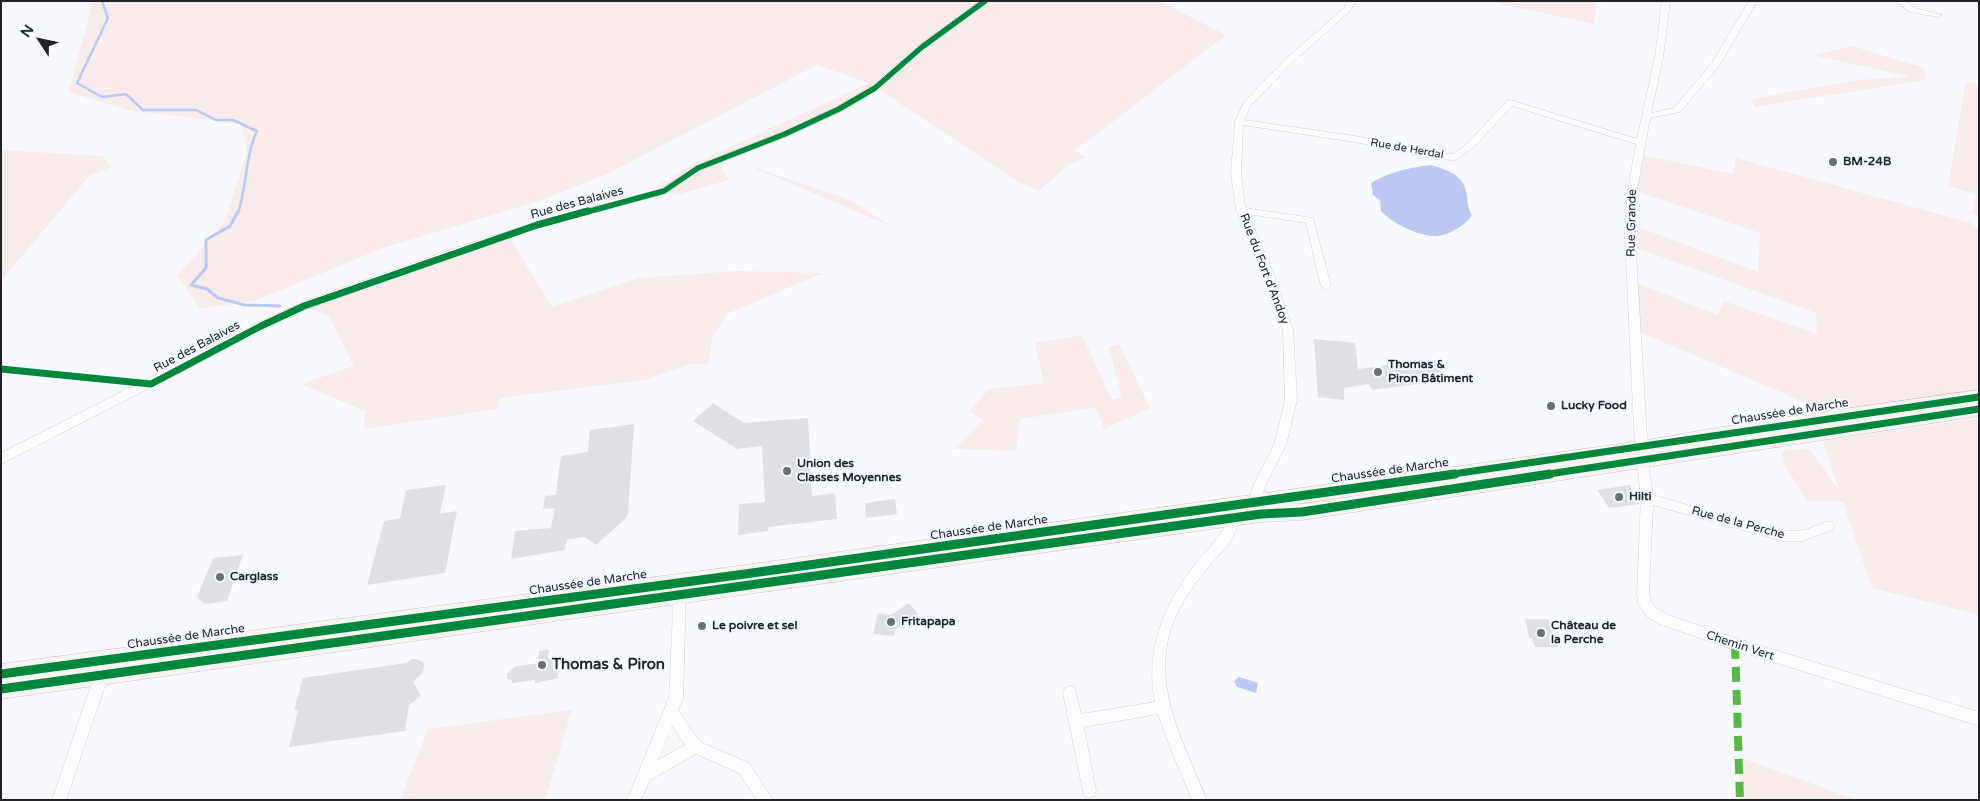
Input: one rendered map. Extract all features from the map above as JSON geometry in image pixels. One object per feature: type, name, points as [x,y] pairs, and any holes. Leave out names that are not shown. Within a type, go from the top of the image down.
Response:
[{"type":"main road","name":"Chaussée de Marche","points":[[1641,454],[1744,430],[1979,397]]},
{"type":"main road","name":"Chaussée de Marche","points":[[1,689],[104,668],[1641,454],[1979,409]]},
{"type":"main road","name":"Chaussée de Marche","points":[[1,674],[104,668]]},
{"type":"street","name":"Rue des Balaives","points":[[1,459],[261,326],[304,306],[508,234],[656,193],[670,187],[698,168],[793,131],[840,109],[876,88],[922,47],[985,1]]},
{"type":"street","name":"Rue du Fort d'Andoy","points":[[1258,508],[1259,486],[1280,445],[1291,400],[1288,330],[1241,210],[1236,173],[1239,122],[1247,104],[1291,59],[1347,9],[1352,1]]},
{"type":"street","name":"Rue Grande","points":[[1641,454],[1630,224],[1638,142],[1647,116],[1665,23],[1666,1]]},
{"type":"street","points":[[1647,116],[1677,110],[1716,64],[1753,1]]},
{"type":"street","points":[[1899,1],[1913,10],[1938,15]]},
{"type":"street","name":"Rue de Herdal","points":[[1239,122],[1355,139],[1426,155],[1456,157],[1470,146],[1510,103],[1638,142]]},
{"type":"street","points":[[1241,210],[1310,220],[1326,286]]},
{"type":"street","name":"Chemin Vert","points":[[1641,454],[1647,498],[1643,593],[1645,603],[1651,612],[1664,620],[1735,644],[1979,719]]},
{"type":"street","name":"Rue de la Perche","points":[[1647,498],[1775,535],[1804,536],[1828,526]]},
{"type":"street","points":[[1200,800],[1163,707],[1158,674],[1159,655],[1166,624],[1184,588],[1230,530],[1232,512]]},
{"type":"street","points":[[634,800],[676,698],[681,588]]},
{"type":"street","points":[[59,800],[104,668]]},
{"type":"street","points":[[1070,693],[1089,791]]},
{"type":"street","points":[[1076,722],[1163,707]]},
{"type":"street","points":[[671,711],[696,747],[744,768],[766,800]]},
{"type":"street","points":[[644,775],[696,747]]},
{"type":"shaded area","points":[[83,1],[983,1],[875,88],[839,109],[717,161],[729,180],[676,195],[654,188],[693,164],[869,83],[817,65],[607,174],[542,200],[383,248],[257,300],[201,309],[177,276],[225,222],[247,151],[242,124],[128,110],[69,92],[92,5]]},
{"type":"shaded area","points":[[989,1],[1159,1],[1226,35],[1085,143],[1073,150],[1086,157],[1068,165],[1039,191],[1020,183],[878,89],[923,48]]},
{"type":"shaded area","points":[[1501,1],[1597,1],[1594,24],[1500,4]]},
{"type":"shaded area","points":[[1852,46],[1924,68],[1925,80],[1755,107],[1751,99],[1859,80],[1911,77],[1813,55]]},
{"type":"shaded area","points":[[1966,81],[1979,84],[1979,216],[1972,214],[1976,194],[1948,186]]},
{"type":"shaded area","points":[[1,150],[102,156],[112,167],[90,175],[1,281]]},
{"type":"shaded area","points":[[1637,154],[1733,174],[1736,158],[1971,223],[1979,229],[1979,391],[1814,415],[1811,405],[1635,330],[1632,281],[1717,315],[1724,301],[1817,334],[1816,313],[1631,246],[1630,224],[1758,272],[1760,233],[1632,190]]},
{"type":"shaded area","points":[[742,163],[848,199],[893,227]]},
{"type":"shaded area","points":[[508,235],[552,307],[639,278],[737,271],[823,273],[727,314],[713,336],[708,365],[690,364],[644,380],[500,398],[498,409],[364,429],[365,411],[301,384],[354,366],[329,317],[304,306]]},
{"type":"shaded area","points":[[1082,335],[1112,400],[1122,397],[1109,347],[1119,344],[1150,408],[1104,429],[1096,407],[1020,419],[1016,451],[954,449],[983,420],[969,411],[989,389],[1044,383],[1035,343]]},
{"type":"shaded area","points":[[1979,418],[1979,615],[1872,588],[1843,502],[1807,501],[1784,464],[1782,453],[1786,450],[1809,449],[1839,490],[1823,441]]},
{"type":"shaded area","points":[[572,710],[545,800],[400,800],[428,729]]},
{"type":"shaded area","points":[[1739,757],[1857,800],[1740,800]]},
{"type":"water","points":[[1430,165],[1446,170],[1460,179],[1465,188],[1472,215],[1460,227],[1438,236],[1412,231],[1386,215],[1381,211],[1380,200],[1373,195],[1371,183],[1399,171]]},
{"type":"water","points":[[1239,677],[1258,683],[1256,693],[1237,687],[1234,681]]},
{"type":"building","name":"Thomas & Piron Bâtiment","points":[[1314,339],[1355,343],[1358,369],[1436,360],[1440,367],[1436,367],[1441,374],[1437,375],[1440,381],[1372,390],[1369,384],[1344,388],[1344,400],[1318,397]]},
{"type":"building","name":"Union des Classes Moyennes","points":[[713,403],[744,423],[808,418],[812,496],[835,493],[837,519],[768,527],[768,531],[738,535],[739,504],[765,502],[762,446],[737,449],[693,421]]},
{"type":"building","points":[[634,424],[628,514],[624,520],[596,545],[585,537],[567,539],[565,550],[511,559],[515,531],[551,528],[555,508],[543,509],[545,496],[556,495],[561,456],[588,452],[590,430]]},
{"type":"building","points":[[446,485],[440,514],[457,511],[445,573],[367,585],[384,521],[400,518],[406,490]]},
{"type":"building","name":"Hilti","points":[[1630,485],[1639,504],[1609,508],[1597,490]]},
{"type":"building","points":[[895,499],[897,514],[866,518],[865,503]]},
{"type":"building","name":"Carglass","points":[[243,555],[227,601],[205,604],[197,597],[213,558]]},
{"type":"building","name":"Fritapapa","points":[[909,603],[918,614],[895,630],[894,636],[873,634],[878,613],[891,615]]},
{"type":"building","name":"Château de la Perche","points":[[1525,619],[1548,619],[1559,647],[1535,647],[1532,638],[1529,638]]},
{"type":"building","name":"Thomas & Piron","points":[[549,650],[548,659],[560,657],[558,678],[535,683],[535,680],[512,683],[512,680],[507,679],[507,674],[514,667],[538,663],[539,651]]},
{"type":"building","points":[[412,659],[423,662],[424,666],[423,672],[413,682],[421,696],[409,705],[405,731],[289,747],[298,711],[294,710],[303,678],[406,663]]},
{"type":"waterway","points":[[102,1],[108,18],[77,83],[102,97],[126,94],[143,110],[196,110],[216,120],[233,120],[257,131],[250,151],[238,213]]},
{"type":"waterway","points":[[238,211],[230,226],[206,240],[206,268],[191,285],[207,289],[218,298],[245,305],[280,306]]},
{"type":"marked path","points":[[1735,644],[1740,800]]},
{"type":"cycle path","points":[[1,369],[151,384],[261,326],[304,306],[349,289],[537,225],[664,191],[698,168],[785,134],[839,109],[875,88],[922,47],[985,1]]},
{"type":"cycle path","points":[[1,674],[745,574],[1641,448],[1745,430],[1979,397]]},
{"type":"cycle path","points":[[1,689],[1261,514],[1302,512],[1979,409]]},
{"type":"place","name":"BM-24B","points":[[1833,162]]},
{"type":"place","name":"Thomas & Piron Bâtiment","points":[[1378,372]]},
{"type":"place","name":"Lucky Food","points":[[1551,406]]},
{"type":"place","name":"Union des Classes Moyennes","points":[[787,471]]},
{"type":"place","name":"Hilti","points":[[1619,497]]},
{"type":"place","name":"Carglass","points":[[220,577]]},
{"type":"place","name":"Fritapapa","points":[[891,622]]},
{"type":"place","name":"Le poivre et sel","points":[[702,626]]},
{"type":"place","name":"Château de la Perche","points":[[1541,633]]},
{"type":"place","name":"Thomas & Piron","points":[[542,665]]}]
